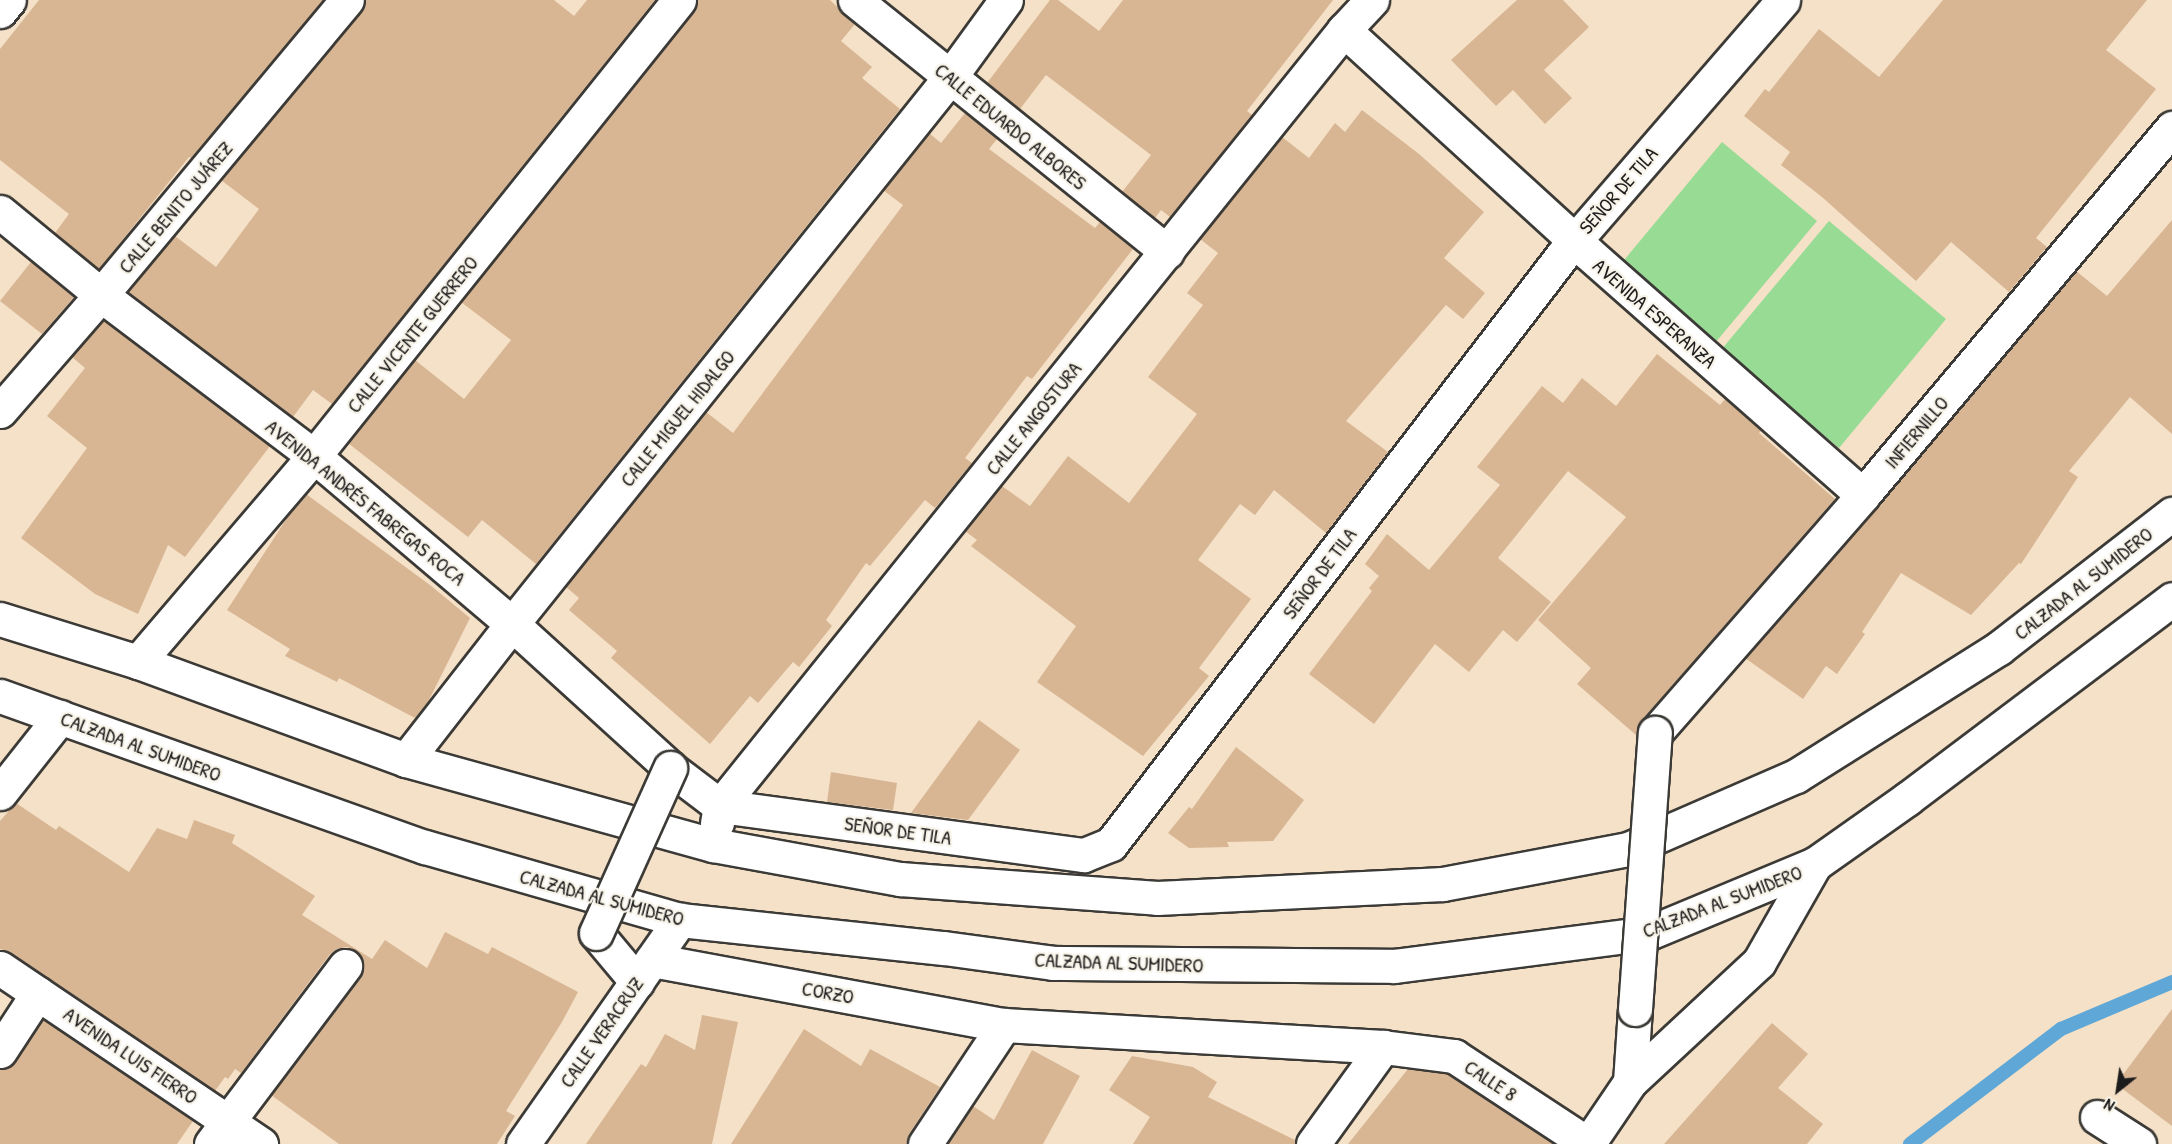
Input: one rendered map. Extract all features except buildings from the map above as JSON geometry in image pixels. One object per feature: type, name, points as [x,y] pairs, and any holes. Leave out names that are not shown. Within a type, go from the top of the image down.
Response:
[{"type":"street","points":[[0,11],[9,0]]},
{"type":"street","name":"CALLE BENITO JUÁREZ","points":[[0,411],[101,296],[347,0]]},
{"type":"street","name":"CALLE VICENTE GUERRERO","points":[[138,662],[314,456],[679,0]]},
{"type":"street","name":"CALLE EDUARDO ALBORES","points":[[855,0],[1167,252]]},
{"type":"street","name":"CALLE MIGUEL HIDALGO","points":[[406,760],[512,624],[950,77],[1006,0]]},
{"type":"street","name":"CALLE ANGOSTURA","points":[[713,845],[720,806],[1344,30],[1372,0]]},
{"type":"street","name":"SEÑOR DE TILA","points":[[720,806],[1084,855],[1112,844],[1574,241],[1782,0]]},
{"type":"street","name":"AVENIDA ESPERANZA","points":[[1344,30],[1574,241],[1863,495]]},
{"type":"street","name":"INFIERNILLO","points":[[1630,1082],[1655,733],[1863,495],[2172,128]]},
{"type":"street","name":"AVENIDA ANDRÉS FABREGAS ROCA","points":[[0,212],[101,296],[314,456],[512,624],[670,768],[720,806]]},
{"type":"street","name":"CALZADA AL SUMIDERO","points":[[0,619],[138,662],[406,760],[713,845],[900,879],[1156,898],[1443,884],[1628,849],[1796,776],[1999,648],[2172,514]]},
{"type":"street","name":"CALZADA AL SUMIDERO","points":[[0,696],[425,847],[680,921],[944,948],[1053,963],[1395,966],[1649,933],[1815,864],[1908,799],[2172,599]]},
{"type":"street","points":[[0,793],[60,717]]},
{"type":"street","points":[[644,971],[596,933],[670,768]]},
{"type":"street","points":[[1588,1144],[1630,1082],[1760,962],[1815,864]]},
{"type":"street","name":"CALLE VERACRUZ","points":[[523,1144],[680,921]]},
{"type":"street","points":[[219,1132],[345,966]]},
{"type":"street","name":"AVENIDA LUIS FIERRO","points":[[0,968],[38,993],[219,1132],[261,1144]]},
{"type":"street","name":"CORZO","points":[[644,971],[1004,1025],[1383,1047]]},
{"type":"street","points":[[0,1051],[38,993]]},
{"type":"street","points":[[925,1144],[1004,1025]]},
{"type":"street","points":[[1313,1144],[1383,1047]]},
{"type":"street","name":"CALLE 8","points":[[1383,1047],[1454,1056],[1588,1144]]},
{"type":"street","points":[[2097,1117],[2139,1144]]},
{"type":"green space","points":[[1722,142],[1817,221],[1715,343],[1620,265]]},
{"type":"green space","points":[[1829,221],[1946,319],[1839,448],[1721,350]]},
{"type":"waterway","points":[[1910,1144],[2061,1029],[2172,982]]}]
